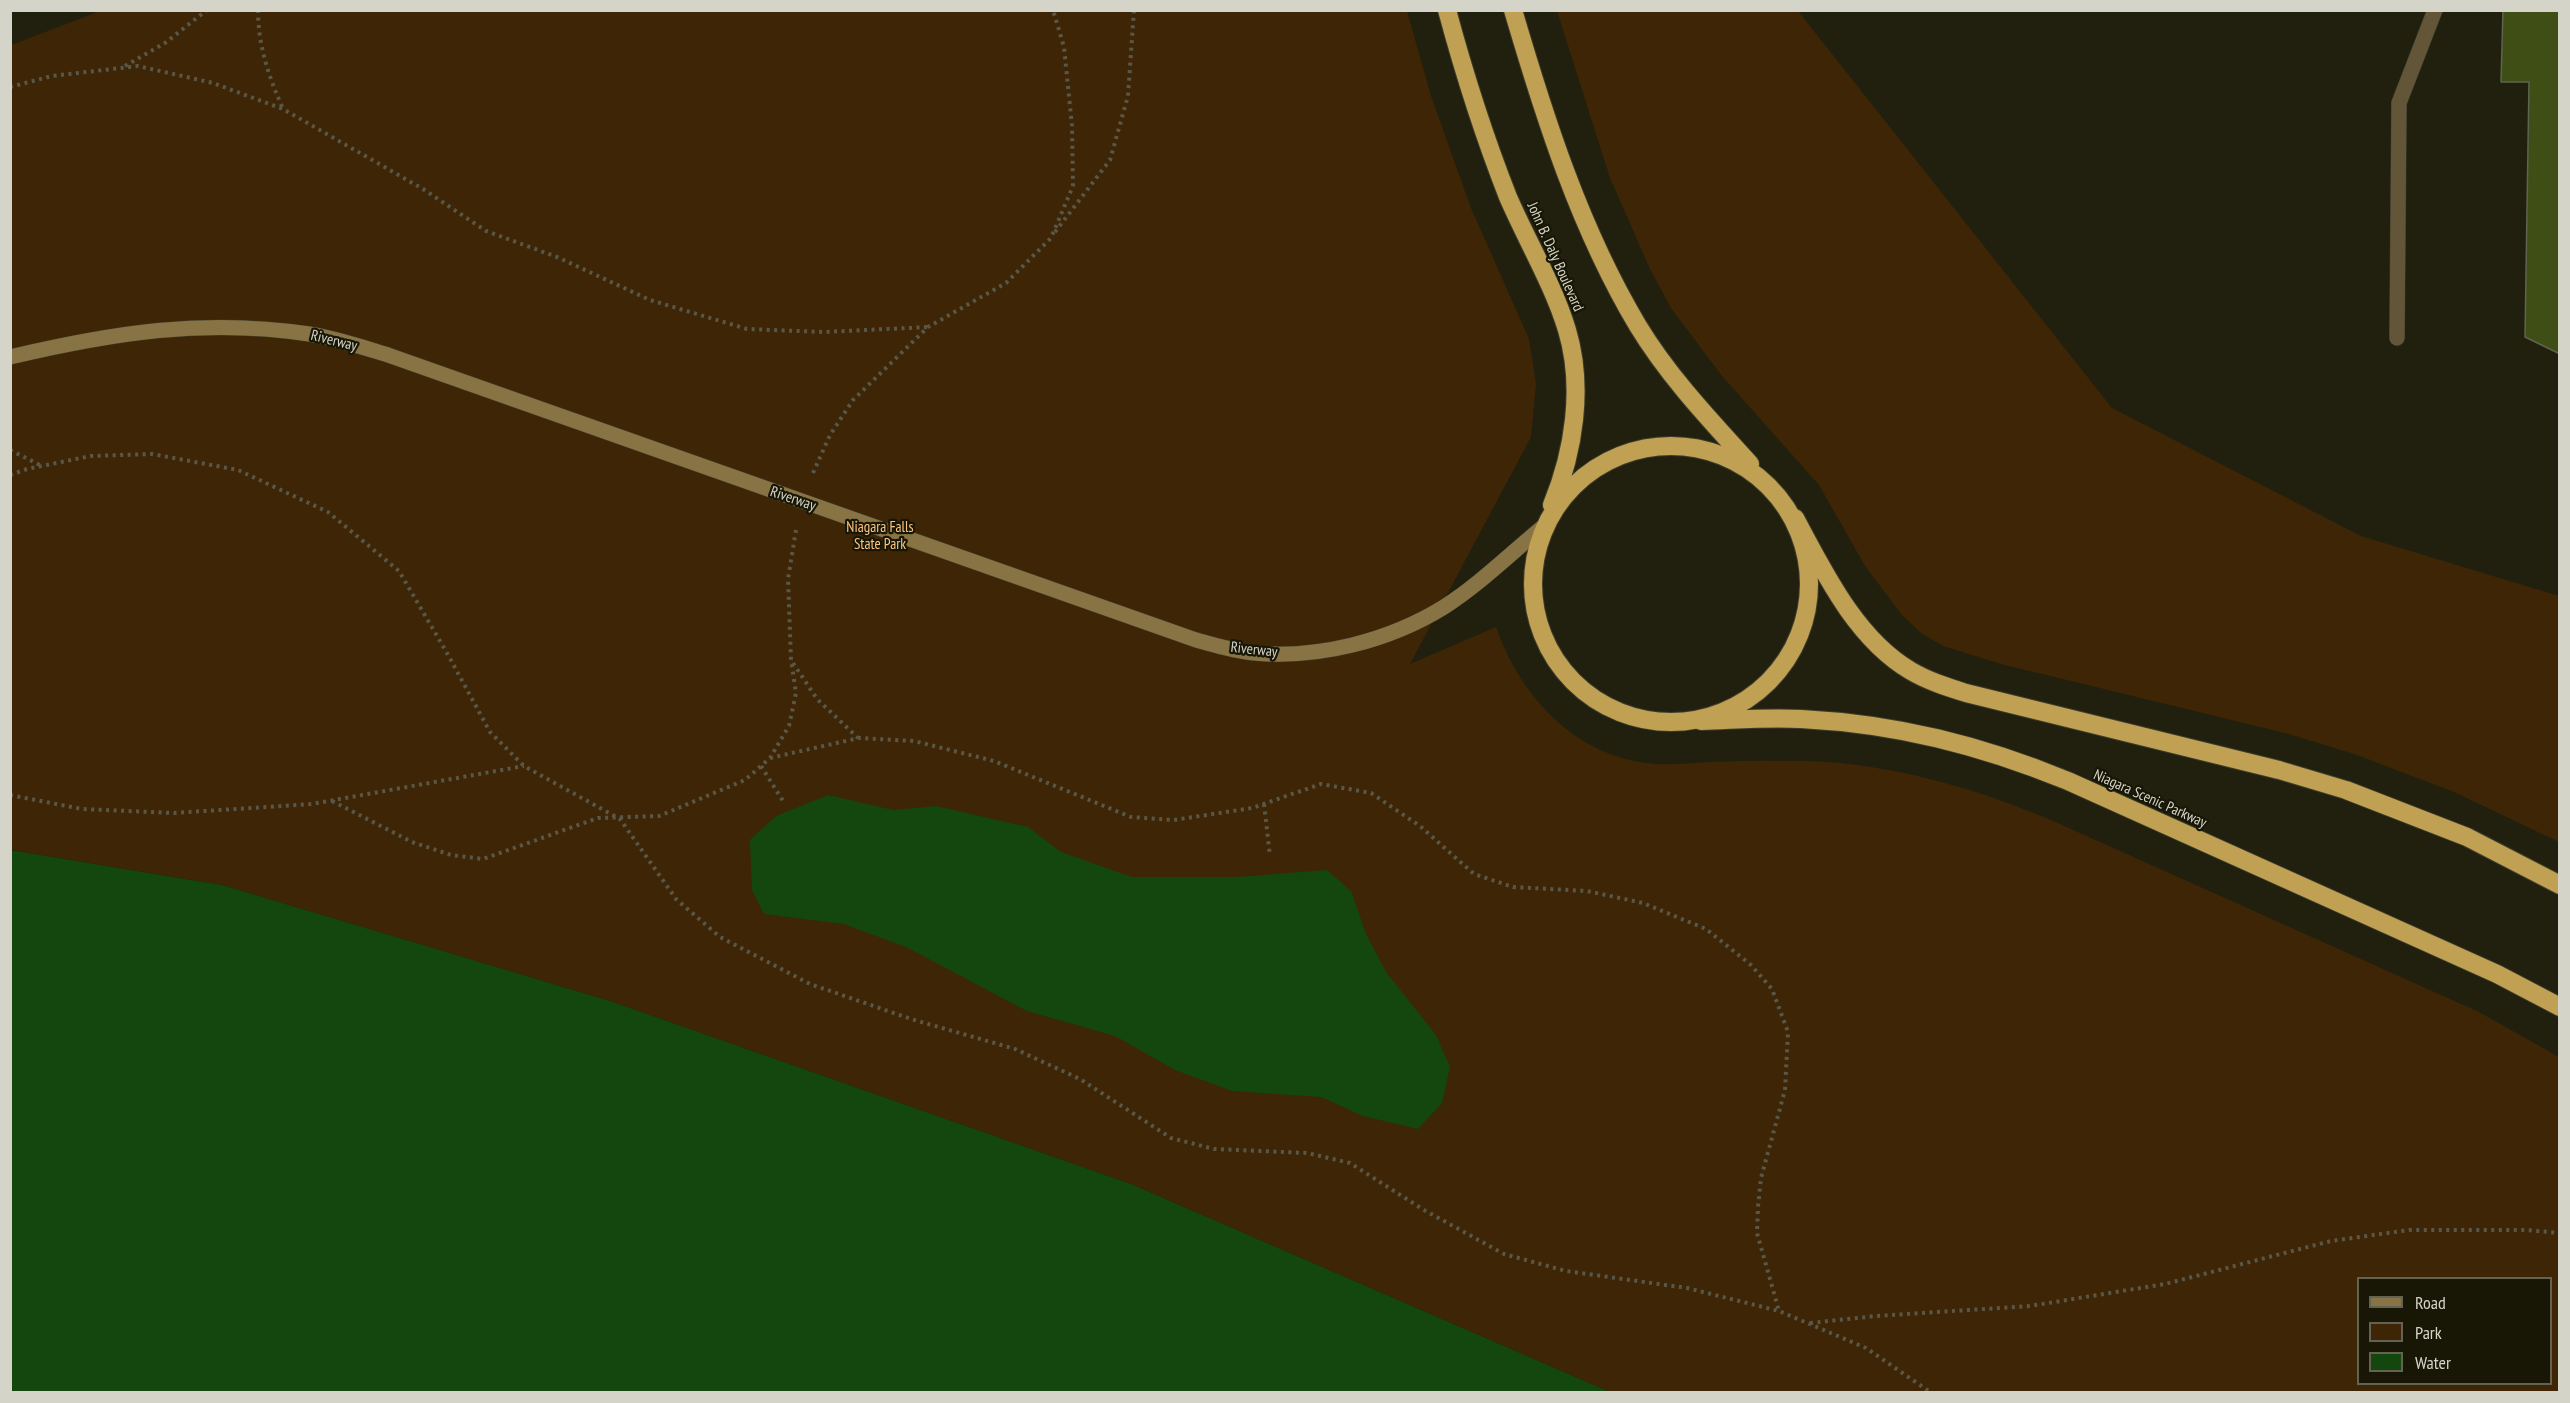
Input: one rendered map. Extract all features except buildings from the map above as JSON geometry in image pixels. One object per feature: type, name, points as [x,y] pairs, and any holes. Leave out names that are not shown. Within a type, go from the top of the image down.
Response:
[{"type":"highway","name":"John B. Daly Boulevard","points":[[1447,10],[1468,83],[1497,166],[1528,244],[1560,311],[1571,345],[1575,384],[1573,424],[1560,481],[1534,558],[1534,598],[1544,634],[1562,666],[1580,686],[1613,709],[1653,722],[1701,721]]},
{"type":"highway","points":[[1513,10],[1571,191],[1591,237],[1639,328],[1679,383],[1777,492],[1795,518],[1833,586],[1859,622],[1892,658],[1928,680],[1966,693],[2279,771],[2346,790],[2467,837],[2559,885]]},
{"type":"highway","points":[[1544,524],[1563,497],[1588,475],[1621,459],[1655,450],[1692,448],[1712,452],[1746,466],[1761,476]]},
{"type":"highway","points":[[1701,721],[1748,698],[1773,672],[1795,640],[1807,608],[1810,570],[1803,536],[1795,518]]},
{"type":"highway","name":"Niagara Scenic Parkway","points":[[1701,721],[1799,718],[1867,724],[1934,736],[1999,754],[2068,781],[2497,974],[2559,1007]]},
{"type":"main road","name":"Riverway","points":[[10,357],[75,342],[153,329],[233,326],[311,334],[388,355],[1196,640],[1254,653],[1306,652],[1356,643],[1403,628],[1445,606],[1544,524]]},
{"type":"lane","points":[[2397,338],[2399,103],[2435,10]]},
{"type":"path","points":[[122,68],[165,43],[207,10]]},
{"type":"path","points":[[258,10],[258,31],[267,70],[283,109]]},
{"type":"path","points":[[1051,238],[1073,186],[1072,126],[1064,47],[1053,10]]},
{"type":"path","points":[[809,481],[830,435],[852,400],[928,327],[1006,283],[1051,238],[1110,160],[1128,96],[1134,10]]},
{"type":"path","points":[[10,87],[52,76],[138,66],[213,83],[283,109],[423,189],[486,231],[557,257],[650,300],[747,329],[824,332],[928,327]]},
{"type":"path","points":[[10,450],[43,466]]},
{"type":"path","points":[[10,475],[91,456],[152,454],[238,470],[328,512],[399,570],[490,732],[524,766],[620,819],[676,898],[720,938],[810,984],[912,1019],[1015,1049],[1080,1079],[1171,1138],[1214,1149],[1307,1153],[1350,1163],[1424,1210],[1504,1254],[1566,1271],[1687,1288],[1779,1311],[1866,1348],[1930,1392]]},
{"type":"path","points":[[332,801],[412,842],[451,855],[483,859],[598,818],[659,816],[745,780],[770,758],[789,726],[796,693],[791,659],[788,579],[797,524]]},
{"type":"path","points":[[791,659],[817,699],[859,738]]},
{"type":"path","points":[[770,758],[859,738],[914,741],[994,761],[1131,817],[1174,820],[1264,804],[1321,784],[1371,793],[1420,826],[1474,874],[1513,887],[1587,891],[1643,903],[1706,928],[1751,965],[1772,989],[1788,1032],[1785,1090],[1761,1178],[1757,1233],[1779,1311]]},
{"type":"path","points":[[10,795],[82,809],[174,813],[332,801],[524,766]]},
{"type":"path","points":[[760,766],[783,801]]},
{"type":"path","points":[[1264,804],[1270,856]]},
{"type":"path","points":[[1809,1324],[1876,1316],[2030,1306],[2165,1284],[2331,1241],[2409,1230],[2525,1230],[2559,1233]]},
{"type":"green space","name":"Niagara Falls State Park","points":[[103,10],[1407,11],[1431,96],[1471,208],[1529,339],[1536,384],[1531,437],[1410,664],[1496,627],[1519,676],[1552,717],[1572,734],[1619,757],[1662,764],[1754,761],[1828,762],[1885,769],[1970,790],[2051,820],[2479,1012],[2559,1057],[2559,1392],[1610,1392],[1131,1184],[610,1001],[222,885],[11,850],[11,45]]},
{"type":"green space","points":[[1557,11],[1798,11],[2112,408],[2361,536],[2559,596],[2559,842],[2454,792],[2357,755],[2289,734],[2001,664],[1943,646],[1921,633],[1902,615],[1865,566],[1819,485],[1722,376],[1671,308],[1650,269],[1610,178]]},
{"type":"water","points":[[828,795],[893,810],[936,806],[1028,827],[1061,852],[1132,877],[1237,877],[1327,870],[1351,891],[1366,934],[1386,972],[1436,1035],[1450,1067],[1442,1103],[1418,1129],[1363,1116],[1321,1097],[1232,1091],[1175,1070],[1115,1036],[1027,1011],[906,947],[844,924],[764,914],[752,890],[750,840],[776,816]]},
{"type":"water","points":[[10,850],[222,885],[610,1001],[1131,1184],[1610,1392],[11,1392]]}]
